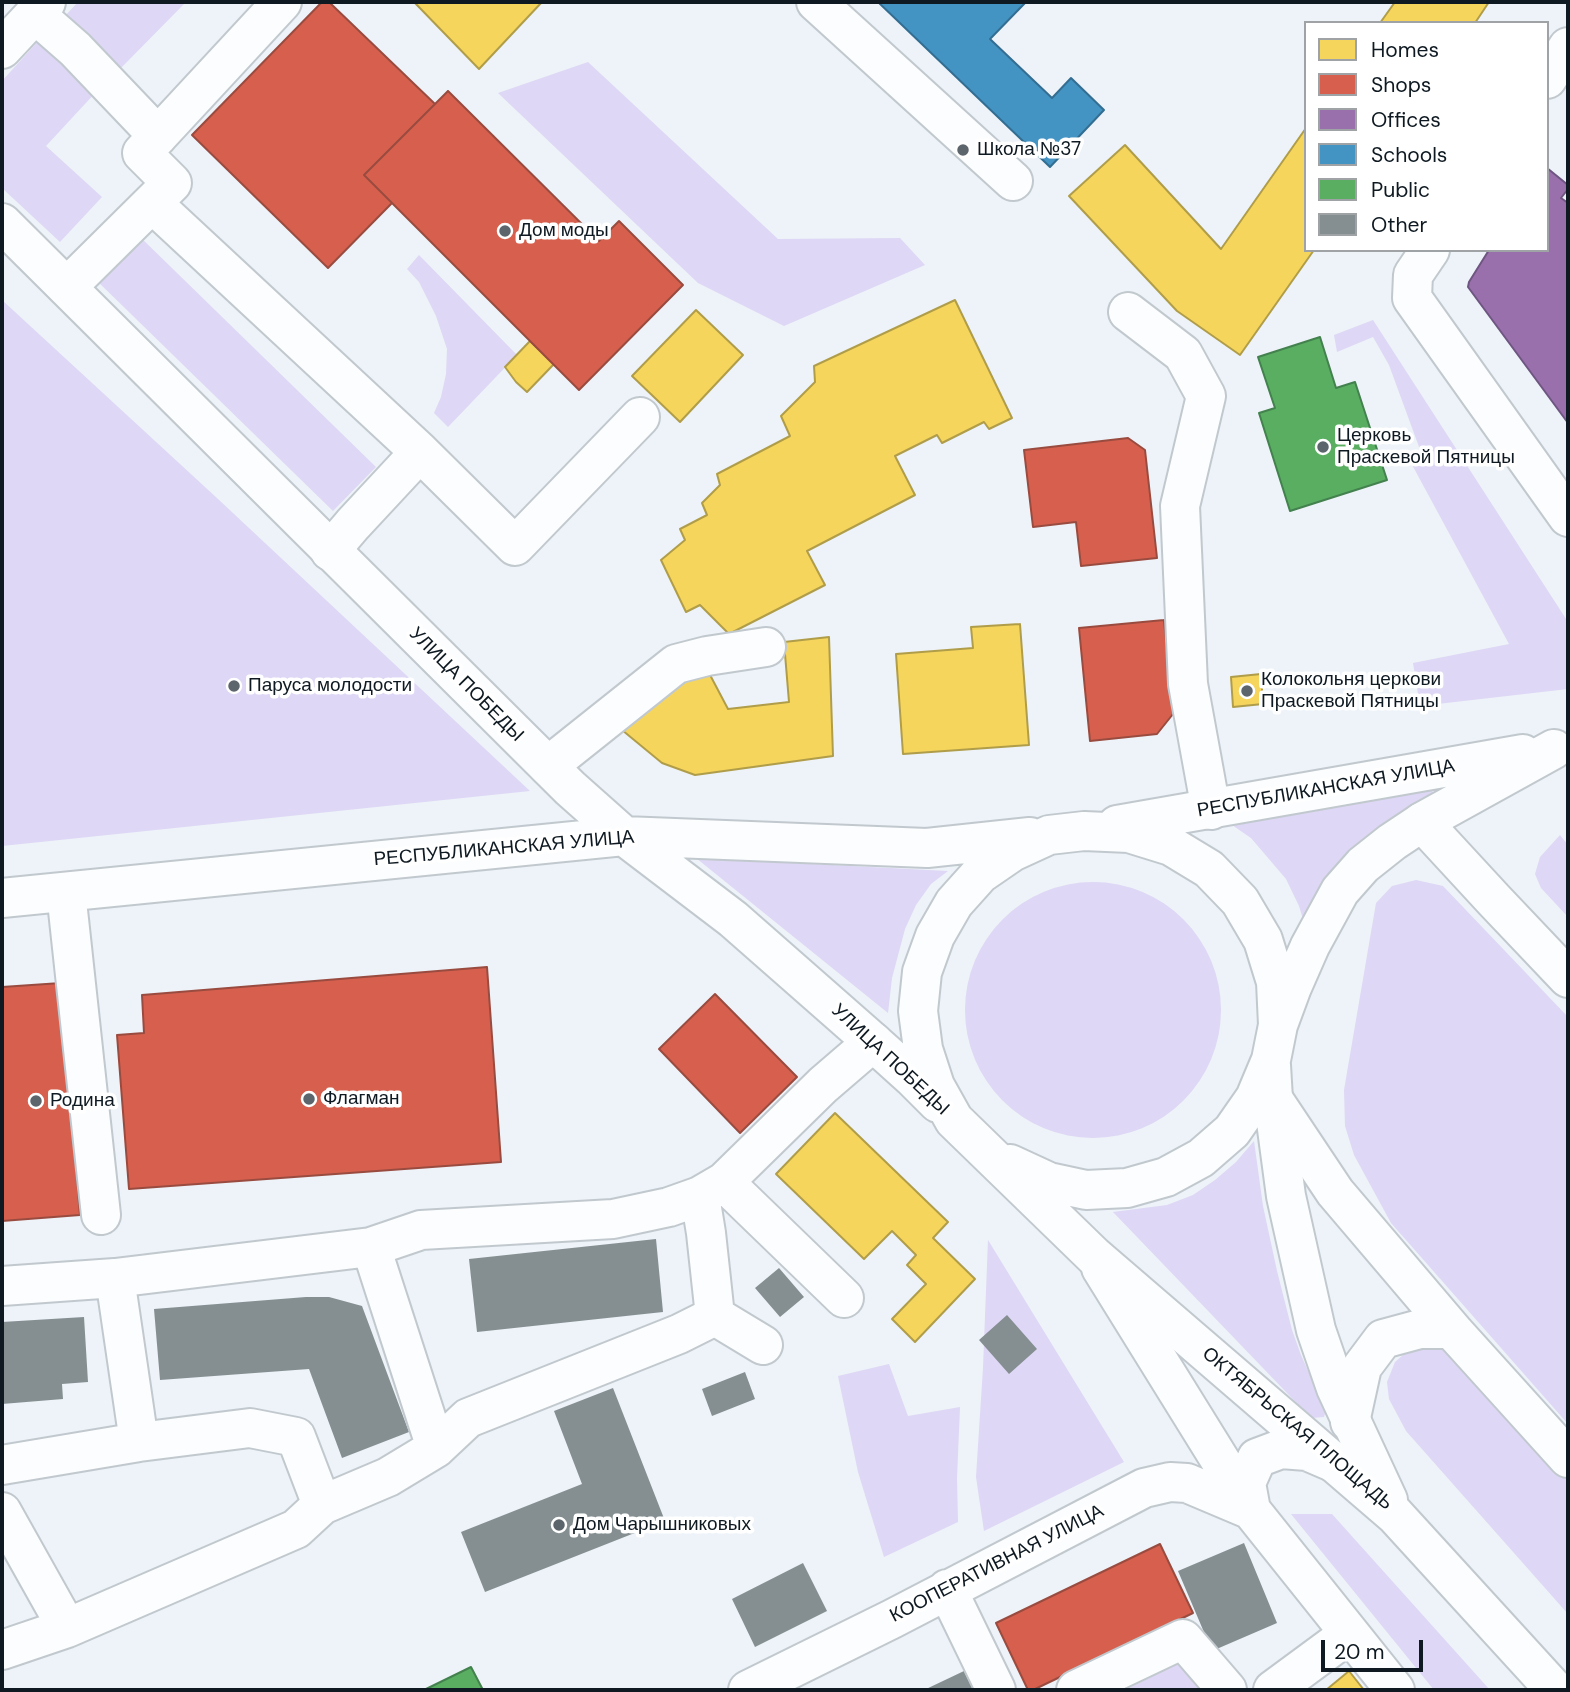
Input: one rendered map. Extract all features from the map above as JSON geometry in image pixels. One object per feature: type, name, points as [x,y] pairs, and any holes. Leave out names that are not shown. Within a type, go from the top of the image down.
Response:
[{"type":"main road","points":[[66,287],[172,183],[142,153],[282,2]]},
{"type":"main road","points":[[816,2],[1013,181]]},
{"type":"main road","points":[[2,48],[41,8],[75,49],[158,136]]},
{"type":"main road","points":[[1549,76],[1568,47]]},
{"type":"main road","points":[[152,203],[421,452],[515,546],[640,417]]},
{"type":"main road","name":"УЛИЦА ПОБЕДЫ","points":[[2,223],[570,788],[624,836],[733,919],[912,1077],[965,1131]]},
{"type":"main road","points":[[1421,262],[1412,299],[1565,507]]},
{"type":"main road","points":[[1128,312],[1183,354],[1206,396],[1180,506],[1188,684],[1211,810]]},
{"type":"main road","points":[[330,551],[421,452]]},
{"type":"main road","points":[[548,766],[676,664],[707,656],[766,647]]},
{"type":"main road","name":"РЕСПУБЛИКАНСКАЯ УЛИЦА","points":[[2,898],[624,836],[927,848],[1067,833],[1561,748]]},
{"type":"main road","name":"ОКТЯБРЬСКАЯ ПЛОЩАДЬ","points":[[965,1131],[1011,1164],[1049,1182],[1086,1190],[1127,1188],[1166,1177],[1201,1158],[1232,1131],[1255,1098],[1292,987],[1339,891],[1363,865],[1422,822],[1561,748]]},
{"type":"main road","points":[[1422,822],[1568,978]]},
{"type":"main road","name":"ОКТЯБРЬСКАЯ ПЛОЩАДЬ","points":[[1067,833],[1129,833],[1171,846],[1209,869],[1240,901],[1263,940],[1276,982],[1273,1099],[1286,1196],[1305,1283],[1316,1330],[1336,1388],[1395,1515],[1094,1256],[965,1131],[935,1086],[923,1049],[918,1011],[922,972],[935,936],[954,903],[980,874],[1012,852],[1067,833]]},
{"type":"main road","points":[[66,892],[101,1215]]},
{"type":"main road","points":[[2,1286],[115,1278],[371,1247],[421,1230],[613,1219],[669,1207],[712,1189],[873,1042]]},
{"type":"main road","points":[[1273,1099],[1335,1192],[1451,1329],[1568,1458]]},
{"type":"main road","points":[[712,1189],[844,1298]]},
{"type":"main road","points":[[712,1189],[706,1233],[715,1316]]},
{"type":"main road","points":[[371,1247],[436,1448]]},
{"type":"main road","points":[[1094,1256],[1251,1510],[1395,1690]]},
{"type":"main road","points":[[115,1278],[139,1442]]},
{"type":"main road","points":[[715,1316],[763,1345]]},
{"type":"main road","points":[[2,1650],[67,1628],[296,1529],[322,1504],[387,1477],[436,1448],[468,1418],[679,1334],[715,1316]]},
{"type":"main road","points":[[1350,1422],[1362,1367],[1383,1339],[1419,1329],[1451,1329]]},
{"type":"main road","points":[[2,1465],[139,1442],[250,1428],[296,1437],[322,1504]]},
{"type":"main road","points":[[1251,1510],[1246,1483],[1257,1458],[1281,1449],[1307,1451],[1335,1463]]},
{"type":"main road","name":"КООПЕРАТИВНАЯ УЛИЦА","points":[[748,1690],[892,1619],[1144,1488],[1170,1482],[1187,1483],[1251,1510]]},
{"type":"main road","points":[[2,1512],[67,1628]]},
{"type":"main road","points":[[1395,1515],[1555,1690]]},
{"type":"main road","points":[[947,1589],[996,1690]]},
{"type":"main road","points":[[1273,1690],[1349,1634]]},
{"type":"main road","points":[[1076,1690],[1183,1639],[1227,1690]]},
{"type":"shaded area","points":[[78,2],[186,2],[119,70],[65,16]]},
{"type":"shaded area","points":[[40,39],[97,91],[46,146],[102,197],[60,242],[2,188],[2,81]]},
{"type":"shaded area","points":[[588,62],[778,239],[900,238],[925,265],[784,326],[698,283],[498,93]]},
{"type":"shaded area","points":[[135,232],[376,467],[333,511],[92,276]]},
{"type":"shaded area","points":[[419,255],[517,355],[448,427],[434,413],[446,374],[447,349],[436,316],[419,282],[407,269]]},
{"type":"shaded area","points":[[2,300],[218,499],[530,791],[2,846]]},
{"type":"shaded area","points":[[1373,320],[1568,622],[1568,689],[1420,706],[1413,663],[1509,644],[1410,461],[1422,455],[1389,365],[1373,337],[1337,352],[1334,335]]},
{"type":"shaded area","points":[[1425,782],[1433,790],[1431,799],[1307,932],[1299,906],[1286,879],[1251,838],[1232,825]]},
{"type":"shaded area","points":[[1560,835],[1568,845],[1568,917],[1541,888],[1535,874],[1540,857]]},
{"type":"shaded area","points":[[696,858],[948,871],[931,884],[916,905],[905,929],[892,978],[888,1013]]},
{"type":"shaded area","points":[[1416,880],[1443,886],[1568,1017],[1568,1424],[1391,1223],[1354,1155],[1345,1126],[1344,1090],[1376,903],[1392,886]]},
{"type":"shaded area","points":[[1093,882],[1130,888],[1153,897],[1174,911],[1192,929],[1211,961],[1221,1010],[1215,1047],[1206,1070],[1192,1091],[1174,1109],[1142,1128],[1093,1138],[1056,1132],[1033,1123],[1012,1109],[994,1091],[975,1059],[965,1010],[971,973],[980,950],[994,929],[1012,911],[1044,892]]},
{"type":"shaded area","points":[[1254,1141],[1263,1206],[1277,1271],[1301,1355],[1327,1406],[1324,1417],[1311,1418],[1113,1212],[1167,1205],[1193,1195],[1236,1162]]},
{"type":"shaded area","points":[[988,1240],[1124,1462],[984,1531],[976,1477]]},
{"type":"shaded area","points":[[1412,1347],[1456,1348],[1568,1474],[1568,1614],[1406,1431],[1389,1399],[1387,1382],[1395,1362]]},
{"type":"shaded area","points":[[889,1364],[908,1416],[960,1407],[958,1522],[884,1557],[858,1472],[838,1376]]},
{"type":"shaded area","points":[[1291,1514],[1332,1514],[1490,1690],[1434,1690]]},
{"type":"shaded area","points":[[1179,1663],[1203,1690],[1125,1690]]},
{"type":"building: Homes","points":[[414,2],[542,2],[479,69]]},
{"type":"building: Homes","points":[[1395,2],[1489,2],[1476,21],[1381,21]]},
{"type":"building: Homes","points":[[1304,131],[1304,252],[1313,252],[1240,355],[1177,311],[1069,196],[1125,145],[1221,249]]},
{"type":"building: Homes","points":[[955,300],[1012,418],[989,429],[984,422],[942,443],[937,435],[895,456],[915,495],[807,551],[825,585],[729,634],[700,605],[686,612],[661,560],[685,540],[680,529],[707,515],[702,503],[720,485],[717,474],[790,436],[781,416],[815,382],[814,366]]},
{"type":"building: Homes","points":[[696,310],[743,355],[680,422],[632,376]]},
{"type":"building: Homes","points":[[530,341],[554,364],[527,392],[505,367]]},
{"type":"building: Homes","points":[[1020,624],[1029,745],[903,754],[896,654],[973,648],[971,627]]},
{"type":"building: Homes","points":[[829,637],[833,756],[695,775],[662,763],[622,730],[662,690],[709,673],[728,709],[789,702],[784,642]]},
{"type":"building: Homes","name":"Колокольня церкови Праскевой Пятницы","points":[[1261,674],[1263,704],[1233,707],[1231,677]]},
{"type":"building: Homes","points":[[835,1113],[948,1222],[933,1238],[975,1279],[915,1342],[892,1319],[926,1284],[907,1265],[916,1255],[892,1231],[864,1259],[776,1174]]},
{"type":"building: Homes","points":[[1349,1671],[1364,1690],[1326,1690]]},
{"type":"building: Shops","points":[[322,2],[329,2],[435,104],[364,175],[392,203],[328,268],[192,135]]},
{"type":"building: Shops","name":"Дом моды","points":[[448,91],[599,241],[619,221],[683,285],[579,390],[364,175]]},
{"type":"building: Shops","points":[[1128,438],[1145,450],[1157,558],[1081,566],[1076,522],[1033,527],[1024,450]]},
{"type":"building: Shops","points":[[1164,620],[1173,714],[1157,734],[1090,741],[1079,628]]},
{"type":"building: Shops","name":"Флагман","points":[[487,967],[501,1162],[129,1189],[117,1035],[144,1033],[142,995]]},
{"type":"building: Shops","name":"Родина","points":[[61,983],[80,1215],[2,1221],[2,987]]},
{"type":"building: Shops","points":[[715,994],[797,1077],[740,1133],[659,1049]]},
{"type":"building: Shops","points":[[1160,1544],[1193,1613],[1033,1690],[1028,1690],[996,1623]]},
{"type":"building: Offices","points":[[1549,170],[1568,185],[1561,198],[1568,203],[1568,423],[1468,287],[1488,252],[1549,252]]},
{"type":"building: Schools","name":"Школа №37","points":[[878,2],[1026,2],[990,39],[1052,98],[1071,78],[1104,110],[1050,167]]},
{"type":"building: Public","name":"Церковь Праскевой Пятницы","points":[[1320,337],[1336,388],[1355,382],[1387,480],[1290,511],[1259,413],[1275,408],[1258,357]]},
{"type":"building: Public","points":[[471,1667],[483,1690],[424,1690]]},
{"type":"building: Other","points":[[656,1239],[663,1312],[477,1332],[469,1259]]},
{"type":"building: Other","points":[[779,1268],[804,1297],[780,1317],[755,1288]]},
{"type":"building: Other","points":[[329,1297],[362,1306],[409,1432],[342,1458],[309,1369],[160,1380],[154,1309]]},
{"type":"building: Other","points":[[1007,1315],[1037,1349],[1009,1374],[979,1340]]},
{"type":"building: Other","points":[[84,1317],[88,1382],[62,1384],[63,1399],[2,1404],[2,1322]]},
{"type":"building: Other","points":[[745,1372],[755,1399],[712,1416],[702,1389]]},
{"type":"building: Other","points":[[613,1388],[665,1521],[485,1592],[461,1532],[582,1484],[554,1411]]},
{"type":"building: Other","points":[[1244,1543],[1277,1623],[1212,1651],[1178,1571]]},
{"type":"building: Other","points":[[803,1563],[827,1611],[755,1647],[732,1599]]},
{"type":"building: Other","points":[[964,1671],[973,1690],[924,1690]]},
{"type":"place","name":"Школа №37","points":[[963,150]]},
{"type":"place","name":"Дом моды","points":[[505,231]]},
{"type":"place","name":"Церковь Праскевой Пятницы","points":[[1323,447]]},
{"type":"place","name":"Паруса молодости","points":[[234,686]]},
{"type":"place","name":"Колокольня церкови Праскевой Пятницы","points":[[1247,691]]},
{"type":"place","name":"Флагман","points":[[309,1099]]},
{"type":"place","name":"Родина","points":[[36,1101]]},
{"type":"place","name":"Дом Чарышниковых","points":[[559,1525]]}]
